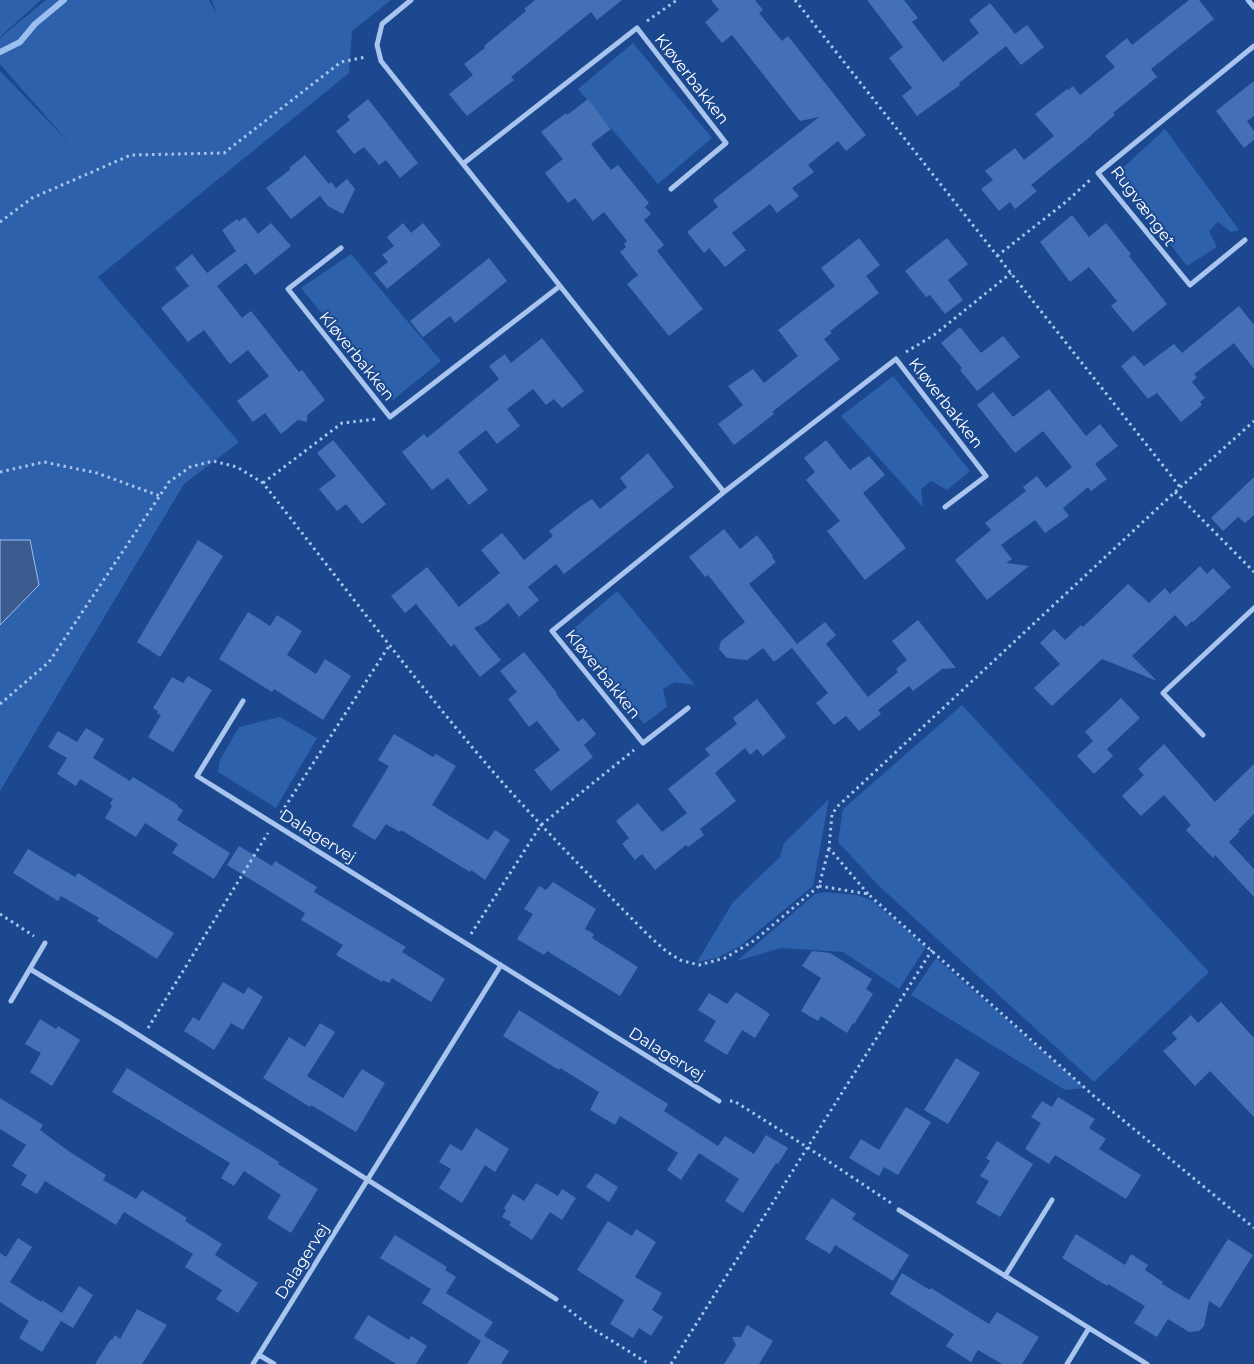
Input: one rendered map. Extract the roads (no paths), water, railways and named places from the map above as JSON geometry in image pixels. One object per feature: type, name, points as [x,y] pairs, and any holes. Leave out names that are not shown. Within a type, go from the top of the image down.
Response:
[{"type":"street","points":[[411,0],[382,24],[377,44],[381,61],[724,492]]},
{"type":"street","points":[[1248,0],[1254,7]]},
{"type":"street","name":"Kløverbakken","points":[[464,163],[637,28],[726,143],[671,189]]},
{"type":"street","name":"Rugvænget","points":[[1245,240],[1190,285],[1098,173],[1254,46]]},
{"type":"street","name":"Kløverbakken","points":[[341,248],[288,289],[390,417],[560,286]]},
{"type":"street","name":"Kløverbakken","points":[[688,708],[643,744],[552,631],[724,492],[896,359],[986,476],[945,507]]},
{"type":"street","points":[[1203,735],[1163,693],[1254,608]]},
{"type":"street","name":"Dalagervej","points":[[243,701],[197,776],[719,1100]]},
{"type":"street","points":[[11,1000],[45,944]]},
{"type":"street","name":"Dalagervej","points":[[253,1364],[501,965]]},
{"type":"street","points":[[30,969],[556,1299]]},
{"type":"street","points":[[1005,1276],[1052,1200]]},
{"type":"street","points":[[899,1210],[1147,1364]]},
{"type":"street","points":[[1066,1364],[1089,1328]]},
{"type":"street","points":[[259,1354],[274,1364]]},
{"type":"waterway","points":[[0,52],[20,42],[35,24],[64,0]]}]
